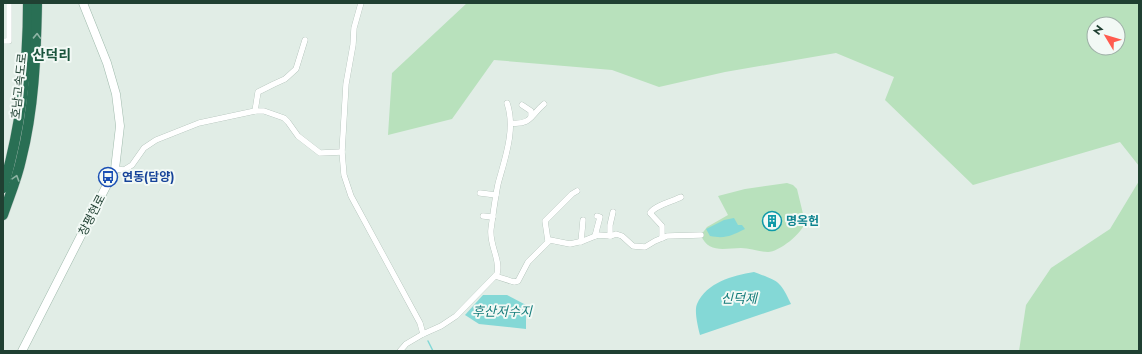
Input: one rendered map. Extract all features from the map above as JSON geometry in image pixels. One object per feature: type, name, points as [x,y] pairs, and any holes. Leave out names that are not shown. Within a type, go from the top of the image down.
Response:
[{"type":"highway","name":"호남고속도로","points":[[3,188],[12,159],[20,120],[25,78],[28,3]]},
{"type":"highway","name":"호남고속도로","points":[[3,215],[21,161],[30,118],[35,64],[37,3]]},
{"type":"main road","name":"창평현로","points":[[25,349],[115,169],[120,126],[116,94],[107,63],[83,3]]},
{"type":"street","points":[[3,41],[9,41],[9,3]]},
{"type":"street","points":[[362,3],[354,28],[353,45],[346,84],[342,152],[344,175],[351,196],[420,322],[423,334]]},
{"type":"street","points":[[255,110],[258,92],[285,79],[296,69],[305,40]]},
{"type":"street","points":[[400,351],[406,344],[423,334],[442,326],[456,316],[495,276],[499,267],[493,249],[490,231],[496,195],[508,146],[511,123],[510,111],[507,102]]},
{"type":"street","points":[[511,123],[519,124],[528,121],[544,104]]},
{"type":"street","points":[[522,105],[531,111],[531,117]]},
{"type":"street","points":[[115,169],[124,170],[132,165],[144,148],[156,140],[199,123],[255,110],[264,111],[284,118],[298,136],[320,152],[342,152]]},
{"type":"street","points":[[548,241],[545,221],[572,194],[577,191]]},
{"type":"street","points":[[480,193],[496,195]]},
{"type":"street","points":[[662,238],[662,226],[650,213],[653,209],[671,203],[681,197]]},
{"type":"street","points":[[610,236],[612,212]]},
{"type":"street","points":[[483,216],[493,217]]},
{"type":"street","points":[[595,236],[600,217],[597,216]]},
{"type":"street","points":[[581,242],[584,220]]},
{"type":"street","points":[[495,276],[514,282],[518,281],[528,262],[550,240],[570,244],[581,242],[598,235],[610,236],[616,234],[622,236],[633,246],[645,247],[667,236],[701,235]]},
{"type":"green space","points":[[467,3],[1139,3],[1139,166],[1120,142],[973,185],[885,100],[894,77],[836,53],[725,72],[659,87],[612,70],[494,60],[452,119],[388,135],[392,73]]},
{"type":"green space","points":[[1139,181],[1139,351],[1019,351],[1026,305],[1051,268],[1110,229]]},
{"type":"green space","points":[[787,183],[793,185],[797,189],[805,222],[800,231],[790,241],[778,249],[765,252],[744,248],[718,249],[708,245],[704,241],[701,235],[707,227],[728,215],[718,196],[745,189]]},
{"type":"water","points":[[734,218],[738,225],[742,225],[745,229],[732,235],[720,237],[710,236],[706,229],[724,220]]},
{"type":"water","name":"신덕제","points":[[754,272],[777,282],[784,290],[791,304],[700,335],[696,307],[701,296],[721,281]]},
{"type":"water","name":"후산저수지","points":[[483,295],[507,295],[526,305],[526,329],[479,324],[465,315]]},
{"type":"waterway","points":[[428,341],[433,351]]},
{"type":"place","name":"연동(담양)","points":[[108,177]]},
{"type":"place","name":"명옥헌","points":[[772,221]]},
{"type":"district","name":"산덕리","points":[[52,55]]}]
